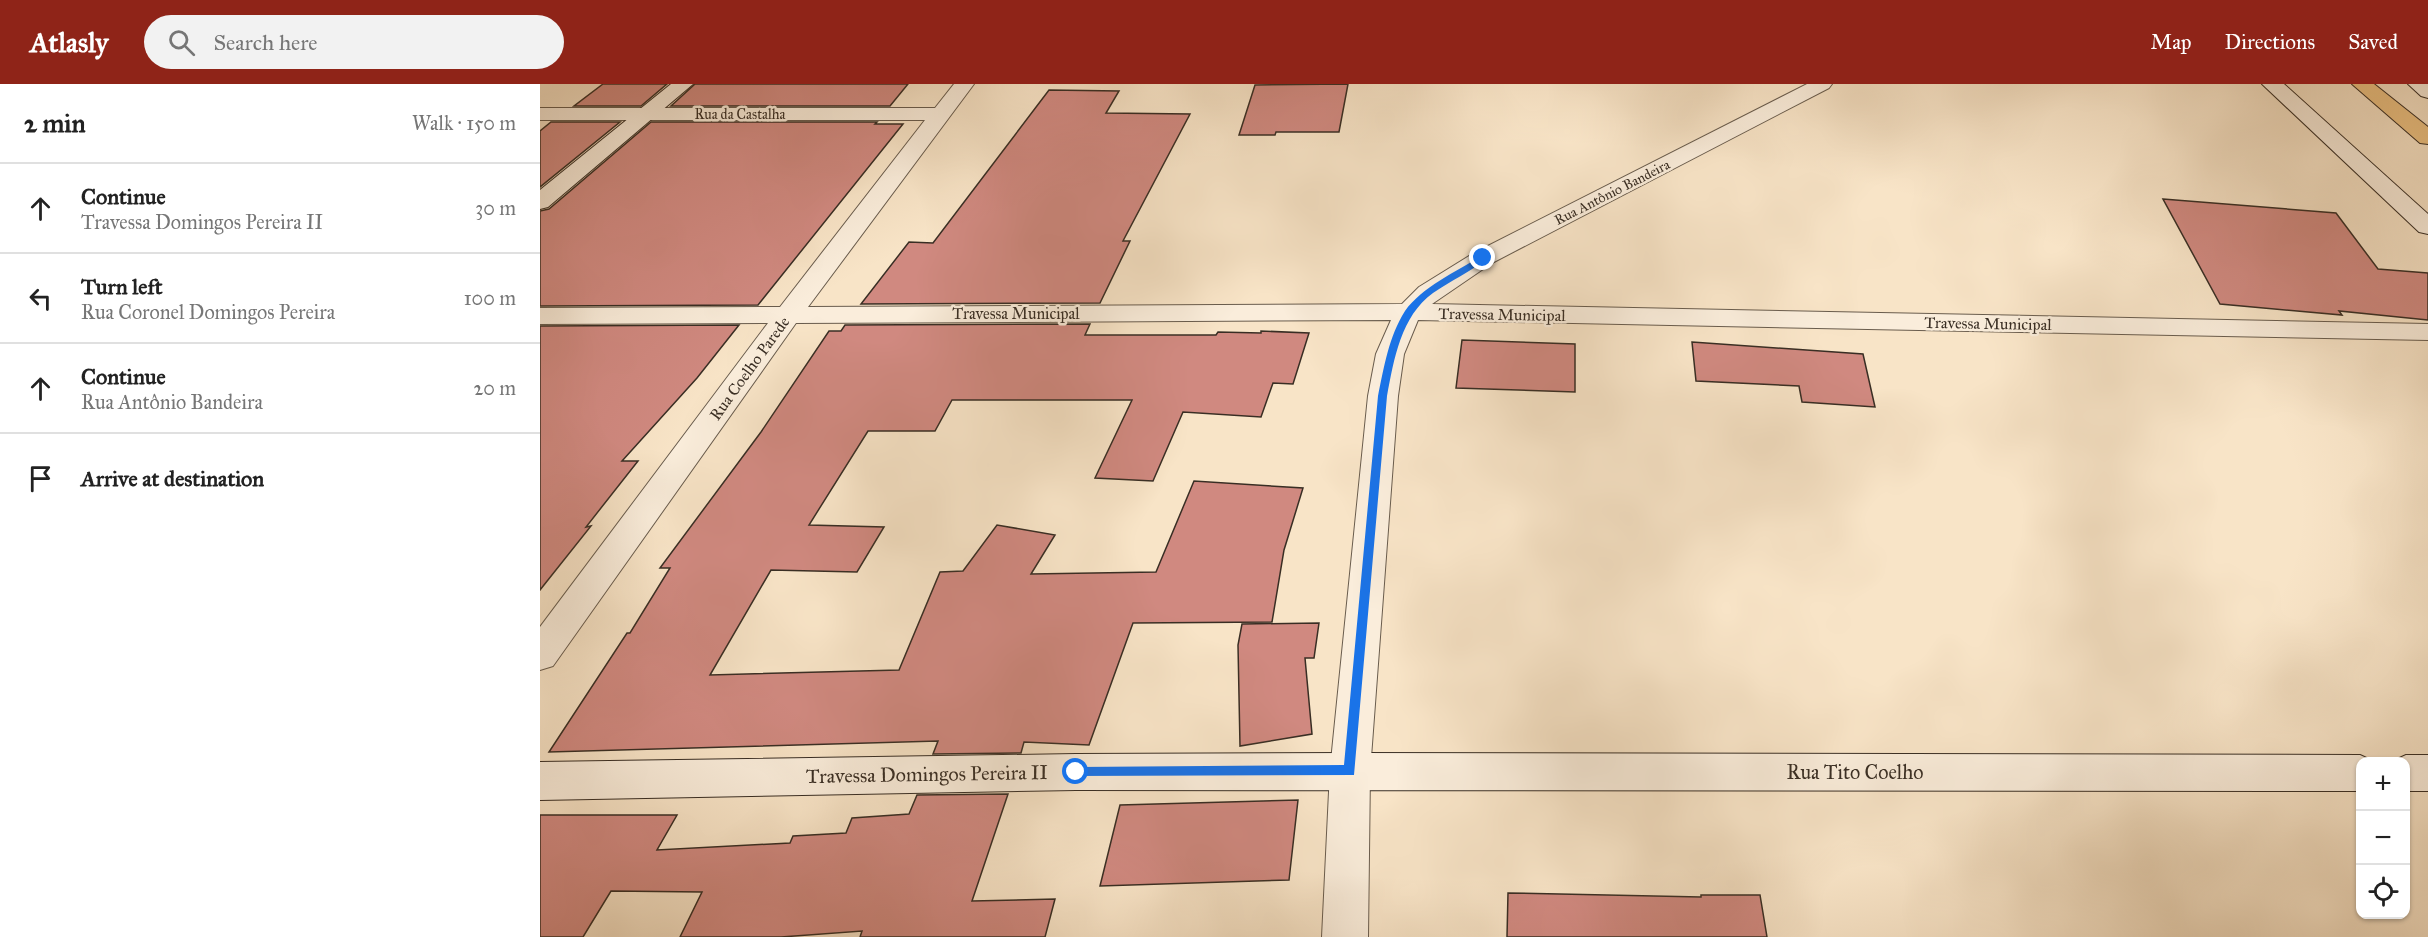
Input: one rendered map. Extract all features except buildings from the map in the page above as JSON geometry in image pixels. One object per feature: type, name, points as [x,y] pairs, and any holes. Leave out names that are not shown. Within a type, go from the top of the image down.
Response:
[{"type":"main road","points":[[2362,84],[2428,138]]},
{"type":"street","points":[[540,202],[683,84]]},
{"type":"street","name":"Rua Coelho Parede","points":[[540,655],[789,313],[964,84]]},
{"type":"street","name":"Rua Antônio Bandeira","points":[[1409,312],[1428,293],[1483,258],[1822,84]]},
{"type":"street","points":[[2272,84],[2428,227]]},
{"type":"street","points":[[2418,84],[2428,92]]},
{"type":"street","name":"Rua da Castalha","points":[[540,114],[941,114]]},
{"type":"street","points":[[1345,937],[1350,771],[1383,396],[1390,354],[1409,312]]},
{"type":"street","name":"Travessa Municipal","points":[[540,316],[789,313],[1409,312],[2428,332]]},
{"type":"street","name":"Rua Tito Coelho","points":[[1350,771],[2356,773]]},
{"type":"street","name":"Travessa Domingos Pereira II","points":[[540,781],[1088,772],[1350,771]]},
{"type":"street","points":[[2410,773],[2428,773]]},
{"type":"route","points":[[1076,772],[1350,771],[1383,396],[1390,354],[1409,312],[1428,293],[1483,258]]}]
